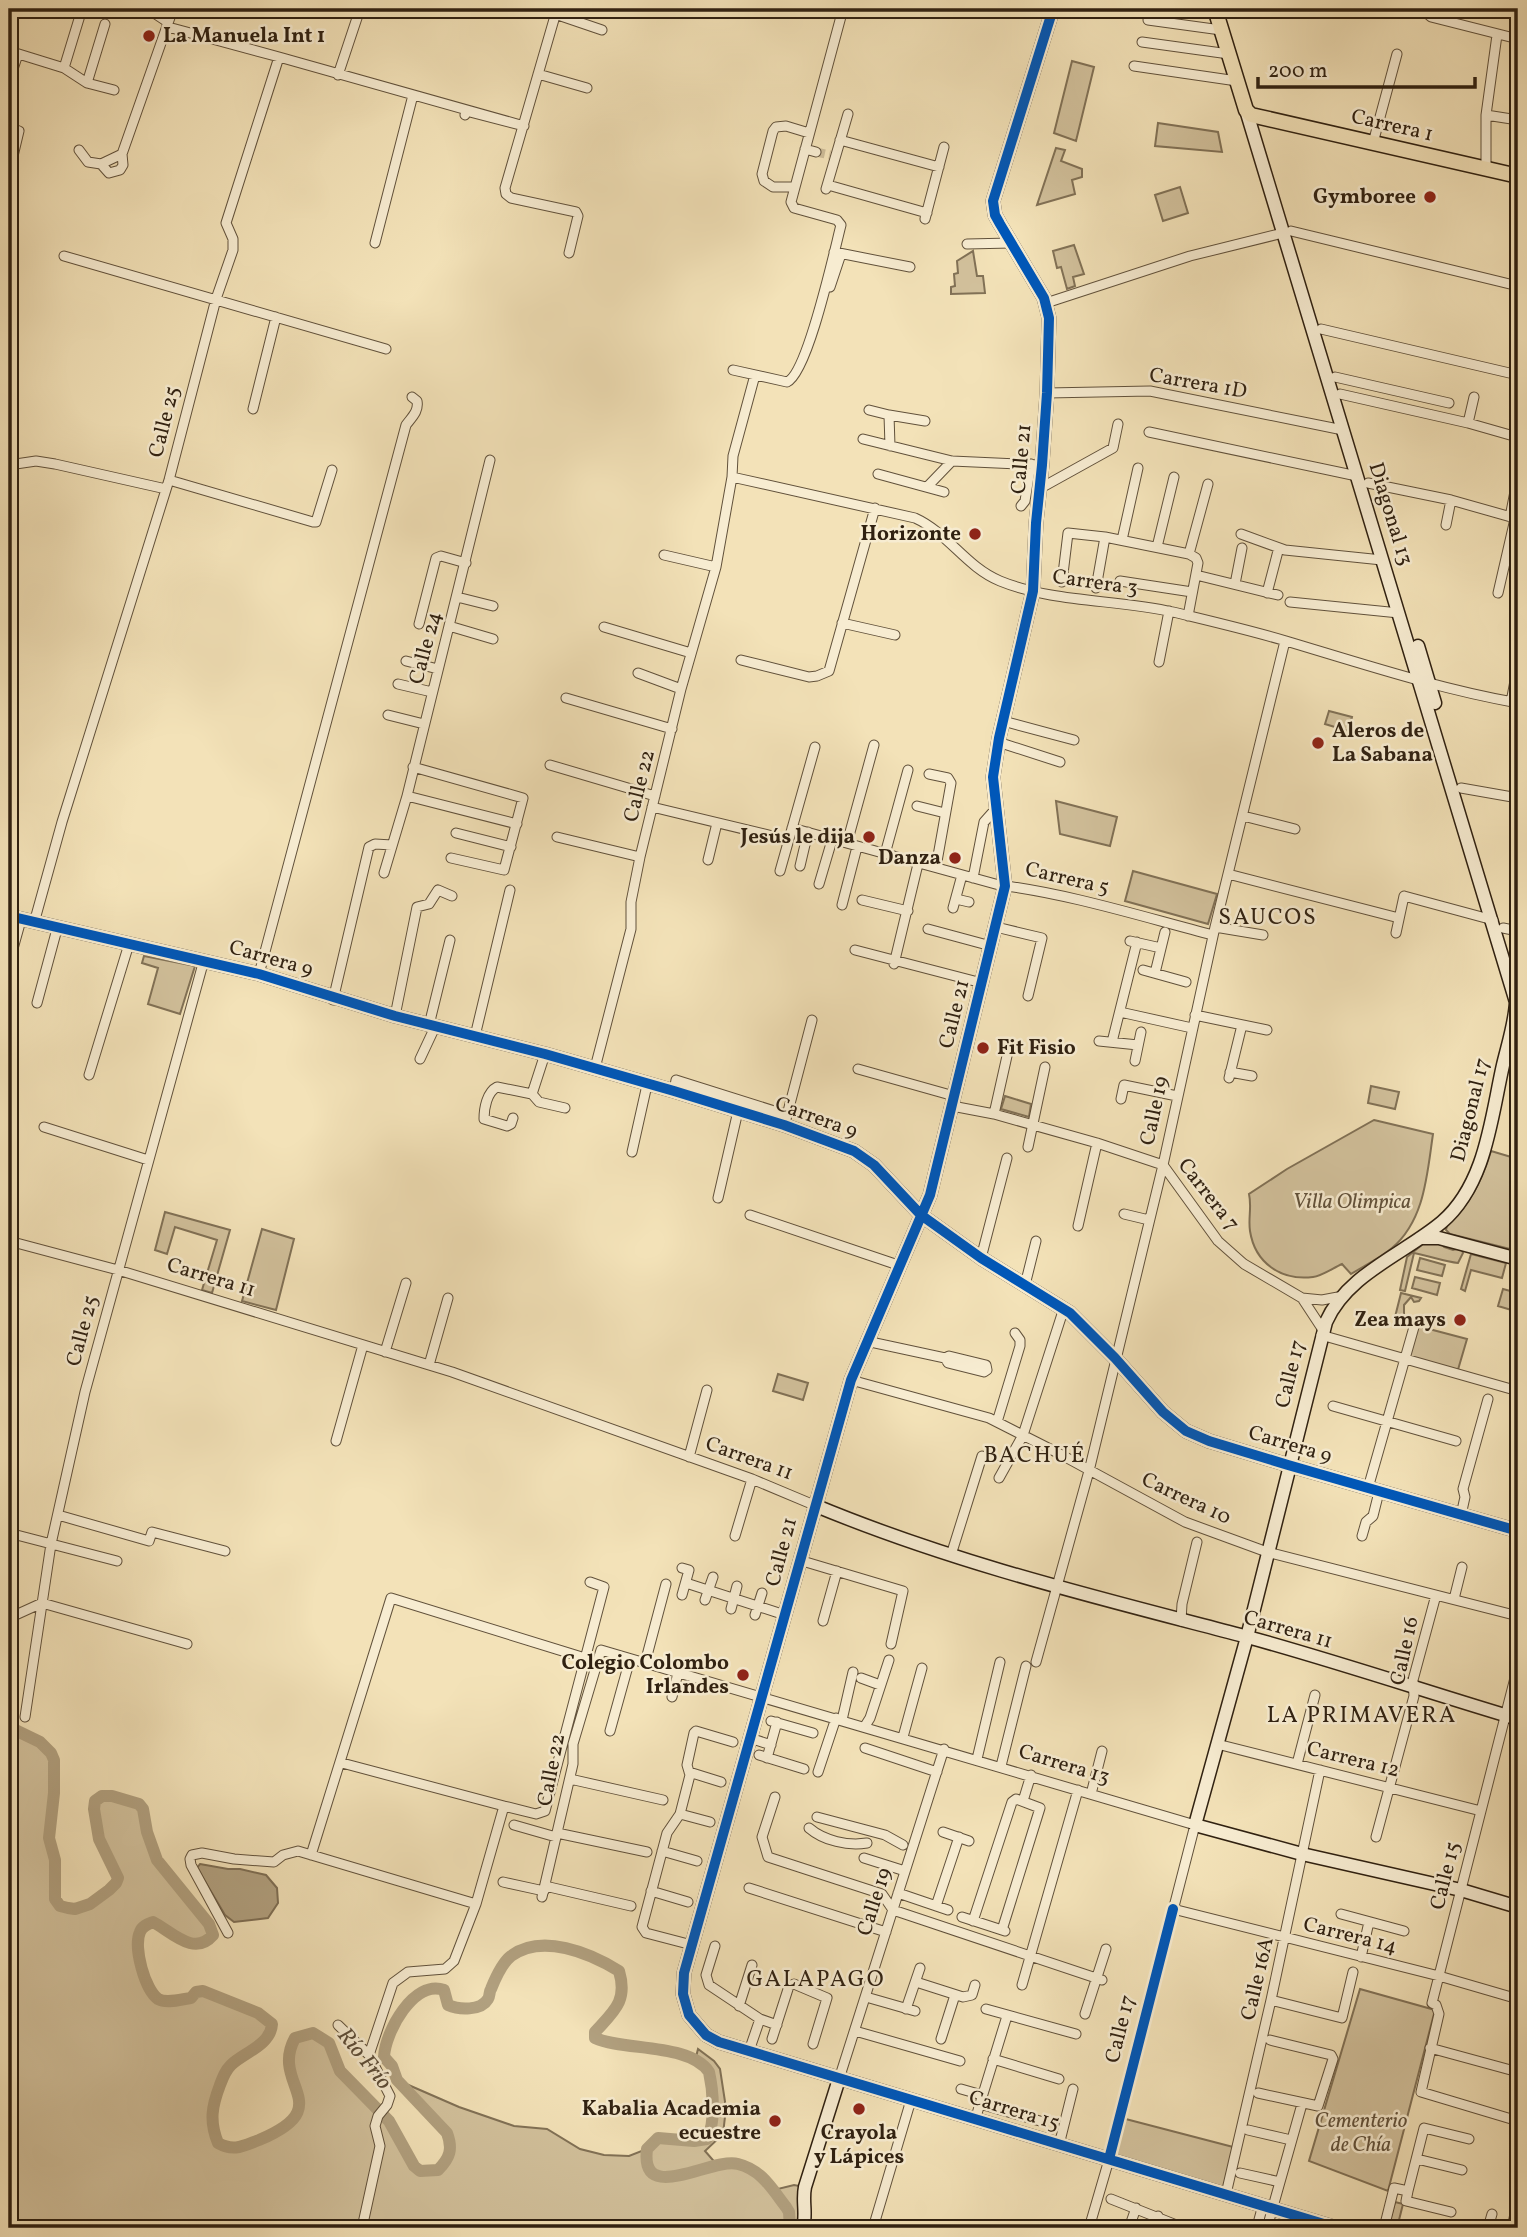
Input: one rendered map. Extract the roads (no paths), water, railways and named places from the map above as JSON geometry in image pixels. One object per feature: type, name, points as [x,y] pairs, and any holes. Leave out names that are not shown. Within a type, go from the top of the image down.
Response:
[{"type":"main road","name":"Calle 21","points":[[689,2015],[682,1983],[814,1505],[851,1380],[930,1195],[1005,886],[993,778],[998,743],[1033,591],[1039,489],[1037,465],[1047,393],[1049,318],[1046,303],[995,215],[995,192],[1053,9]]},
{"type":"main road","name":"Diagonal 13","points":[[1215,9],[1237,81],[1251,113]]},
{"type":"main road","name":"Diagonal 13","points":[[1224,9],[1251,113],[1343,430],[1362,480],[1498,924],[1518,978]]},
{"type":"main road","name":"Carrera 1","points":[[1251,113],[1518,176]]},
{"type":"main road","name":"Diagonal 13","points":[[1287,232],[1321,329],[1340,394],[1382,560],[1461,788],[1516,997],[1514,1026]]},
{"type":"main road","name":"Carrera 9","points":[[21,920],[258,974],[333,1000],[545,1054],[738,1111],[785,1120],[861,1156],[874,1165],[921,1215],[981,1258],[1064,1308],[1178,1426],[1209,1441],[1518,1531]]},
{"type":"main road","name":"Diagonal 17","points":[[1337,1300],[1442,1222],[1461,1200],[1475,1177],[1484,1149],[1514,1026]]},
{"type":"main road","points":[[1442,1222],[1440,1228],[1444,1235],[1518,1257]]},
{"type":"main road","points":[[1419,1238],[1439,1238],[1518,1257]]},
{"type":"main road","name":"Calle 17","points":[[1195,1825],[1247,1637],[1322,1332],[1337,1300]]},
{"type":"main road","name":"Carrera 11","points":[[814,1505],[867,1527],[1056,1587],[1247,1637],[1512,1717]]},
{"type":"main road","name":"Carrera 13","points":[[1195,1825],[1302,1854],[1461,1890],[1518,1907]]},
{"type":"main road","name":"Carrera 15","points":[[689,2015],[706,2035],[719,2042],[1226,2194],[1321,2226],[1337,2228]]},
{"type":"main road","name":"Calle 19","points":[[803,2228],[805,2187],[839,2079]]},
{"type":"street","points":[[64,68],[82,9]]},
{"type":"street","points":[[148,9],[166,21],[168,27]]},
{"type":"street","points":[[79,150],[88,162],[101,164],[110,173],[123,166],[122,154],[173,9]]},
{"type":"street","points":[[338,75],[360,9]]},
{"type":"street","points":[[733,370],[787,383],[792,381],[806,360],[825,285],[831,287],[841,222],[792,205],[843,9]]},
{"type":"street","points":[[1422,9],[1431,17],[1518,39]]},
{"type":"street","points":[[569,253],[578,216],[576,212],[511,198],[506,194],[505,188],[556,11],[602,30]]},
{"type":"street","points":[[1148,20],[1221,30]]},
{"type":"street","points":[[87,83],[105,24]]},
{"type":"street","points":[[168,27],[524,127]]},
{"type":"street","points":[[1486,169],[1486,115],[1497,35]]},
{"type":"street","points":[[1142,42],[1229,54]]},
{"type":"street","points":[[9,81],[13,52],[64,68],[87,83],[114,90]]},
{"type":"street","points":[[1373,143],[1397,54]]},
{"type":"street","name":"Calle 25","points":[[9,963],[21,920],[61,822],[167,485],[216,299],[233,250],[233,239],[226,223],[279,57]]},
{"type":"street","points":[[1134,66],[1237,81]]},
{"type":"street","points":[[538,74],[587,88]]},
{"type":"street","points":[[375,243],[413,95]]},
{"type":"street","points":[[465,115],[466,111],[524,127]]},
{"type":"street","points":[[848,114],[833,156],[827,187],[926,216],[944,147]]},
{"type":"street","points":[[1486,115],[1518,120]]},
{"type":"street","points":[[795,187],[773,187],[764,181],[762,174],[773,131],[776,127],[786,126],[809,133]]},
{"type":"street","points":[[9,173],[13,128]]},
{"type":"street","points":[[840,140],[939,167]]},
{"type":"street","points":[[805,149],[816,152]]},
{"type":"street","points":[[1046,303],[1189,256],[1287,232],[1518,286]]},
{"type":"street","points":[[967,244],[1011,243]]},
{"type":"street","points":[[837,253],[910,267]]},
{"type":"street","points":[[64,256],[386,349]]},
{"type":"street","points":[[253,409],[276,317]]},
{"type":"street","points":[[1321,329],[1518,375]]},
{"type":"street","points":[[664,555],[716,567],[733,477],[733,456],[755,375]]},
{"type":"street","points":[[1335,377],[1449,403]]},
{"type":"street","name":"Carrera 1D","points":[[1047,393],[1150,391],[1343,430]]},
{"type":"street","points":[[1340,394],[1510,435]]},
{"type":"street","points":[[258,974],[406,425],[418,405],[418,401],[412,397]]},
{"type":"street","points":[[1468,423],[1474,397]]},
{"type":"street","points":[[869,410],[925,421]]},
{"type":"street","points":[[889,415],[890,446]]},
{"type":"street","points":[[1039,489],[1113,448],[1118,424]]},
{"type":"street","points":[[1149,432],[1451,500],[1514,518]]},
{"type":"street","points":[[863,439],[952,461],[1037,465],[1021,506]]},
{"type":"street","name":"Calle 24","points":[[384,873],[407,796],[490,460]]},
{"type":"street","points":[[9,465],[36,461],[55,464],[167,485],[313,522],[316,522],[332,471]]},
{"type":"street","points":[[927,487],[952,461]]},
{"type":"street","points":[[1122,540],[1138,468]]},
{"type":"street","points":[[878,474],[944,492]]},
{"type":"street","points":[[1498,593],[1514,518],[1518,476]]},
{"type":"street","name":"Carrera 3","points":[[733,477],[915,518],[928,524],[986,573],[998,580],[1033,591],[1170,611],[1285,641],[1424,683],[1514,702]]},
{"type":"street","points":[[1157,547],[1174,477]]},
{"type":"street","points":[[1189,554],[1208,484]]},
{"type":"street","points":[[1446,525],[1451,500]]},
{"type":"street","points":[[741,660],[809,677],[829,671],[874,508]]},
{"type":"street","points":[[1062,582],[1068,533],[1105,537],[1189,554],[1196,558],[1196,575],[1188,616]]},
{"type":"street","points":[[1241,534],[1285,550],[1382,560]]},
{"type":"street","points":[[1096,588],[1105,537]]},
{"type":"street","points":[[1235,584],[1242,548]]},
{"type":"street","points":[[1268,593],[1278,551]]},
{"type":"street","points":[[419,624],[436,558],[441,556],[466,563]]},
{"type":"street","name":"Calle 22","points":[[594,1068],[631,929],[631,902],[652,807],[681,690],[716,567]]},
{"type":"street","points":[[1196,575],[1278,595]]},
{"type":"street","points":[[1120,581],[1192,592]]},
{"type":"street","points":[[457,597],[493,606]]},
{"type":"street","points":[[1290,602],[1399,613]]},
{"type":"street","points":[[1159,662],[1170,611]]},
{"type":"street","points":[[842,623],[895,635]]},
{"type":"street","points":[[449,626],[493,639]]},
{"type":"street","points":[[604,627],[691,653]]},
{"type":"street","name":"Calle 19","points":[[1001,1766],[1089,1471],[1163,1165],[1214,931],[1285,641]]},
{"type":"street","points":[[406,661],[438,669]]},
{"type":"street","points":[[1514,702],[1518,665]]},
{"type":"street","points":[[638,673],[681,690]]},
{"type":"street","points":[[398,684],[432,692]]},
{"type":"street","points":[[566,698],[672,729]]},
{"type":"street","points":[[388,715],[424,724]]},
{"type":"street","points":[[1003,721],[1074,740]]},
{"type":"street","points":[[998,743],[1060,762]]},
{"type":"street","points":[[847,843],[854,798],[874,745]]},
{"type":"street","points":[[780,871],[815,747]]},
{"type":"street","points":[[550,765],[655,796]]},
{"type":"street","points":[[413,767],[521,796],[524,802],[503,871],[452,858]]},
{"type":"street","points":[[885,854],[908,770]]},
{"type":"street","points":[[929,774],[951,780],[936,867]]},
{"type":"street","points":[[1461,788],[1518,798]]},
{"type":"street","points":[[407,796],[517,824]]},
{"type":"street","points":[[916,806],[946,813]]},
{"type":"street","points":[[652,807],[789,839]]},
{"type":"street","points":[[973,878],[984,822],[996,812]]},
{"type":"street","points":[[1243,816],[1295,830]]},
{"type":"street","points":[[708,860],[717,823]]},
{"type":"street","name":"Carrera 5","points":[[792,828],[1005,886],[1214,931],[1263,934]]},
{"type":"street","points":[[800,866],[808,832]]},
{"type":"street","points":[[456,833],[511,848]]},
{"type":"street","points":[[557,837],[640,857]]},
{"type":"street","points":[[819,884],[832,840]]},
{"type":"street","points":[[333,1000],[369,847],[375,844],[392,845]]},
{"type":"street","points":[[842,905],[857,847]]},
{"type":"street","points":[[894,962],[918,864]]},
{"type":"street","points":[[1228,874],[1399,918]]},
{"type":"street","points":[[962,875],[955,904],[969,902]]},
{"type":"street","points":[[395,1016],[417,907],[429,904],[438,890],[452,896]]},
{"type":"street","points":[[475,1036],[510,890]]},
{"type":"street","points":[[1396,933],[1404,896],[1518,931]]},
{"type":"street","points":[[862,900],[908,911]]},
{"type":"street","points":[[996,927],[1042,938],[1028,996]]},
{"type":"street","points":[[37,1003],[57,929]]},
{"type":"street","points":[[928,929],[991,946]]},
{"type":"street","points":[[1155,973],[1165,932]]},
{"type":"street","points":[[420,1059],[432,1026],[450,940]]},
{"type":"street","points":[[1112,1042],[1133,941],[1161,948]]},
{"type":"street","points":[[89,1075],[129,944]]},
{"type":"street","points":[[855,950],[982,983]]},
{"type":"street","name":"Calle 25","points":[[25,1717],[51,1544],[85,1392],[204,960]]},
{"type":"street","points":[[1143,970],[1186,982]]},
{"type":"street","points":[[1120,1012],[1192,1028]]},
{"type":"street","points":[[1195,1016],[1267,1030]]},
{"type":"street","points":[[674,1091],[676,1080],[785,1120],[812,1020]]},
{"type":"street","points":[[1241,1025],[1230,1075],[1252,1076]]},
{"type":"street","points":[[1135,1061],[1142,1032]]},
{"type":"street","points":[[1099,1041],[1138,1045]]},
{"type":"street","points":[[532,1094],[545,1054]]},
{"type":"street","points":[[994,1114],[1007,1056]]},
{"type":"street","points":[[1028,1147],[1045,1067]]},
{"type":"street","name":"Carrera 7","points":[[858,1069],[1163,1165],[1218,1241],[1232,1255],[1302,1298],[1322,1332]]},
{"type":"street","points":[[632,1152],[648,1085]]},
{"type":"street","points":[[1121,1099],[1124,1085],[1177,1096]]},
{"type":"street","points":[[513,1118],[507,1126],[484,1119],[490,1093],[498,1087],[532,1094],[539,1102],[565,1108]]},
{"type":"street","points":[[718,1198],[738,1111]]},
{"type":"street","points":[[44,1128],[148,1160]]},
{"type":"street","points":[[1078,1226],[1097,1143]]},
{"type":"street","points":[[981,1258],[1007,1158]]},
{"type":"street","points":[[1124,1214],[1149,1220]]},
{"type":"street","points":[[750,1215],[898,1265]]},
{"type":"street","name":"Carrera 11","points":[[9,1241],[118,1270],[429,1365],[752,1479],[814,1505]]},
{"type":"street","points":[[1025,1284],[1036,1241]]},
{"type":"street","points":[[384,1352],[406,1283]]},
{"type":"street","points":[[429,1365],[448,1298]]},
{"type":"street","points":[[1302,1298],[1337,1300]]},
{"type":"street","points":[[999,1478],[1023,1435],[1064,1308]]},
{"type":"street","points":[[1362,1536],[1366,1522],[1373,1516],[1374,1490],[1388,1421],[1414,1327]]},
{"type":"street","points":[[1322,1332],[1518,1391]]},
{"type":"street","points":[[997,1422],[1020,1346],[1020,1340],[1015,1333]]},
{"type":"street","points":[[866,1340],[945,1359]]},
{"type":"street","points":[[336,1441],[363,1345]]},
{"type":"street","name":"Carrera 10","points":[[851,1380],[997,1422],[1185,1522],[1268,1552],[1518,1616]]},
{"type":"street","points":[[689,1457],[707,1390]]},
{"type":"street","points":[[1461,1515],[1465,1497],[1463,1489],[1488,1399]]},
{"type":"street","points":[[1333,1406],[1456,1441]]},
{"type":"street","points":[[951,1555],[982,1456]]},
{"type":"street","points":[[735,1536],[752,1479]]},
{"type":"street","points":[[58,1515],[149,1541],[152,1532],[225,1551]]},
{"type":"street","points":[[9,1533],[117,1561]]},
{"type":"street","points":[[1181,1621],[1182,1604],[1197,1542]]},
{"type":"street","points":[[799,1560],[903,1591],[891,1644]]},
{"type":"street","points":[[1454,1599],[1462,1567]]},
{"type":"street","points":[[682,1568],[689,1570],[682,1595]]},
{"type":"street","points":[[823,1621],[837,1571]]},
{"type":"street","points":[[705,1601],[713,1577]]},
{"type":"street","points":[[342,1763],[504,1807],[536,1814],[545,1811],[604,1587],[590,1582]]},
{"type":"street","points":[[686,1583],[733,1598],[757,1611],[785,1615]]},
{"type":"street","points":[[645,1663],[666,1584]]},
{"type":"street","points":[[731,1609],[737,1586]]},
{"type":"street","points":[[757,1611],[762,1593]]},
{"type":"street","name":"Calle 16","points":[[1376,1837],[1414,1696],[1413,1680],[1436,1595]]},
{"type":"street","points":[[312,1855],[391,1598],[585,1658]]},
{"type":"street","points":[[9,1618],[42,1603],[187,1644]]},
{"type":"street","name":"Calle 22","points":[[544,1891],[573,1764],[573,1744],[601,1650]]},
{"type":"street","name":"Carrera 13","points":[[601,1650],[1195,1825]]},
{"type":"street","points":[[610,1731],[630,1658]]},
{"type":"street","points":[[865,1727],[889,1660]]},
{"type":"street","points":[[977,1759],[1000,1662]]},
{"type":"street","name":"Calle 15","points":[[1518,1666],[1512,1717],[1481,1811],[1438,1976],[1432,2003],[1436,2005],[1438,2014],[1421,2092],[1518,2121]]},
{"type":"street","points":[[903,1737],[922,1668]]},
{"type":"street","points":[[672,1697],[678,1673]]},
{"type":"street","points":[[818,1772],[857,1675],[880,1685]]},
{"type":"street","points":[[1297,1764],[1315,1695]]},
{"type":"street","points":[[804,1769],[763,1757],[771,1745],[774,1722],[813,1733]]},
{"type":"street","points":[[692,1948],[666,1943],[665,1940],[642,1931],[667,1833],[680,1814],[689,1772],[687,1765],[696,1731],[733,1742]]},
{"type":"street","points":[[750,1738],[771,1745]]},
{"type":"street","name":"Carrera 12","points":[[1217,1744],[1481,1811]]},
{"type":"street","points":[[865,1748],[937,1772]]},
{"type":"street","name":"Calle 19","points":[[839,2079],[944,1749]]},
{"type":"street","points":[[1091,1794],[1102,1751]]},
{"type":"street","name":"Calle 16A","points":[[1226,2194],[1272,2000],[1320,1770]]},
{"type":"street","points":[[689,1772],[722,1782]]},
{"type":"street","points":[[1023,1801],[1031,1775]]},
{"type":"street","points":[[570,1779],[663,1800]]},
{"type":"street","points":[[1022,1984],[1078,1790]]},
{"type":"street","points":[[775,1797],[762,1836],[768,1857],[881,1894],[893,1910],[1099,1979]]},
{"type":"street","points":[[962,1917],[973,1921],[1003,1931],[1040,1808],[1016,1799],[1012,1802],[973,1921]]},
{"type":"street","points":[[369,2055],[393,1983],[408,1972],[445,1969],[454,1961],[476,1904],[504,1807]]},
{"type":"street","points":[[680,1814],[710,1822]]},
{"type":"street","points":[[817,1817],[865,1829],[903,1844]]},
{"type":"street","points":[[834,1840],[839,1822]]},
{"type":"street","points":[[514,1825],[647,1853]]},
{"type":"street","name":"Calle 17","points":[[1089,2228],[1195,1825]]},
{"type":"street","points":[[808,1828],[816,1834],[852,1845],[867,1843]]},
{"type":"street","points":[[865,1829],[868,1847],[863,1861],[905,1871]]},
{"type":"street","points":[[943,1832],[969,1841]]},
{"type":"street","points":[[936,1906],[959,1837]]},
{"type":"street","points":[[662,1851],[697,1861]]},
{"type":"street","points":[[228,1933],[191,1865],[192,1856],[202,1853],[274,1862],[283,1855],[298,1852],[476,1904]]},
{"type":"street","points":[[503,1882],[631,1906]]},
{"type":"street","points":[[749,1888],[886,1932]]},
{"type":"street","points":[[651,1891],[688,1902]]},
{"type":"street","points":[[898,1893],[948,1910]]},
{"type":"street","name":"Carrera 14","points":[[1173,1909],[1518,1999]]},
{"type":"street","points":[[1341,1914],[1404,1931]]},
{"type":"street","points":[[1362,1957],[1369,1922]]},
{"type":"street","points":[[715,1946],[706,1980],[760,2020],[777,2025]]},
{"type":"street","points":[[1085,2014],[1099,1979],[1106,1950]]},
{"type":"street","points":[[739,2006],[752,1965]]},
{"type":"street","points":[[866,1997],[911,2010],[920,1968]]},
{"type":"street","points":[[1272,2000],[1342,2018],[1353,1972]]},
{"type":"street","points":[[916,1982],[968,1998],[975,1985]]},
{"type":"street","points":[[772,2039],[792,1984],[825,1996],[827,2001],[813,2044]]},
{"type":"street","points":[[941,2039],[955,1995]]},
{"type":"street","points":[[986,2009],[1076,2034]]},
{"type":"street","points":[[975,2120],[1007,2016]]},
{"type":"street","points":[[749,2051],[760,2020]]},
{"type":"street","points":[[338,2025],[369,2055],[390,2096],[375,2126],[380,2146],[362,2228]]},
{"type":"street","points":[[855,2031],[960,2061]]},
{"type":"street","points":[[1258,2093],[1315,2107],[1320,2104],[1332,2056],[1270,2040]]},
{"type":"street","points":[[1430,2048],[1518,2072]]},
{"type":"street","points":[[993,2059],[1059,2079]]},
{"type":"street","points":[[961,2089],[981,2100],[1040,2121]]},
{"type":"street","points":[[1059,2145],[1073,2089]]},
{"type":"street","points":[[873,2228],[911,2100]]},
{"type":"street","points":[[1262,2228],[1280,2182],[1302,2104]]},
{"type":"street","points":[[1451,2212],[1406,2201],[1408,2191],[1424,2127],[1469,2139]]},
{"type":"street","points":[[1248,2130],[1291,2140]]},
{"type":"street","points":[[1417,2159],[1462,2170]]},
{"type":"street","points":[[1240,2173],[1280,2182]]},
{"type":"street","points":[[1384,2228],[1394,2188],[1408,2191]]},
{"type":"street","points":[[1111,2199],[1184,2228]]},
{"type":"street","points":[[1512,2228],[1518,2200]]},
{"type":"street","points":[[1129,2228],[1136,2208]]},
{"type":"street","points":[[1489,2228],[1492,2214]]},
{"type":"street","points":[[1154,2228],[1158,2216]]},
{"type":"waterway","name":"Río Frío","points":[[9,1727],[40,1742],[54,1760],[54,1793],[49,1838],[55,1860],[55,1899],[60,1906],[75,1909],[90,1904],[109,1890],[118,1878],[99,1839],[95,1801],[102,1796],[112,1796],[139,1804],[143,1809],[147,1832],[157,1860],[209,1924],[213,1935],[198,1944],[183,1940],[153,1922],[144,1927],[138,1939],[139,1957],[153,1994],[158,1999],[174,2001],[191,1998],[196,1992],[203,1991],[258,2013],[272,2024],[267,2038],[231,2065],[223,2077],[213,2114],[213,2128],[218,2143],[234,2148],[243,2146],[283,2128],[295,2116],[299,2105],[298,2094],[290,2069],[289,2054],[295,2038],[313,2033],[329,2043],[340,2071],[389,2121],[414,2166],[420,2171],[438,2170],[449,2153],[447,2133],[397,2080],[392,2066],[384,2057],[396,2022],[412,2000],[422,1992],[433,1989],[444,1990],[448,2005],[453,2007],[480,2006],[488,1999],[499,1971],[511,1956],[523,1949],[537,1946],[566,1948],[619,1971],[622,1990],[618,2005],[595,2032],[595,2038],[687,2056],[709,2072],[713,2115],[707,2139],[694,2141],[658,2138],[647,2149],[648,2166],[654,2174],[666,2177],[726,2164],[746,2167],[766,2181],[786,2207],[790,2228]]},
{"type":"tunnel","points":[[816,152],[830,155]]},
{"type":"place","name":"La Manuela Int 1","points":[[149,36]]},
{"type":"place","name":"Gymboree","points":[[1430,197]]},
{"type":"place","name":"Horizonte","points":[[975,534]]},
{"type":"place","name":"Aleros de La Sabana","points":[[1318,743]]},
{"type":"place","name":"Jesús le dija","points":[[869,837]]},
{"type":"place","name":"Danza","points":[[955,858]]},
{"type":"place","name":"Fit Fisio","points":[[983,1048]]},
{"type":"place","name":"Zea mays","points":[[1460,1320]]},
{"type":"place","name":"Colegio Colombo Irlandes","points":[[743,1675]]},
{"type":"place","name":"Crayola y Lápices","points":[[859,2109]]},
{"type":"place","name":"Kabalia Academia ecuestre","points":[[775,2121]]},
{"type":"district","name":"SAUCOS","points":[[1268,918]]},
{"type":"district","name":"BACHUÉ","points":[[1035,1456]]},
{"type":"district","name":"LA PRIMAVERA","points":[[1362,1716]]},
{"type":"district","name":"GALAPAGO","points":[[816,1980]]},
{"type":"park label","name":"Villa Olimpica","points":[[1352,1202]]},
{"type":"park label","name":"Cementerio de Chía","points":[[1361,2133]]}]
